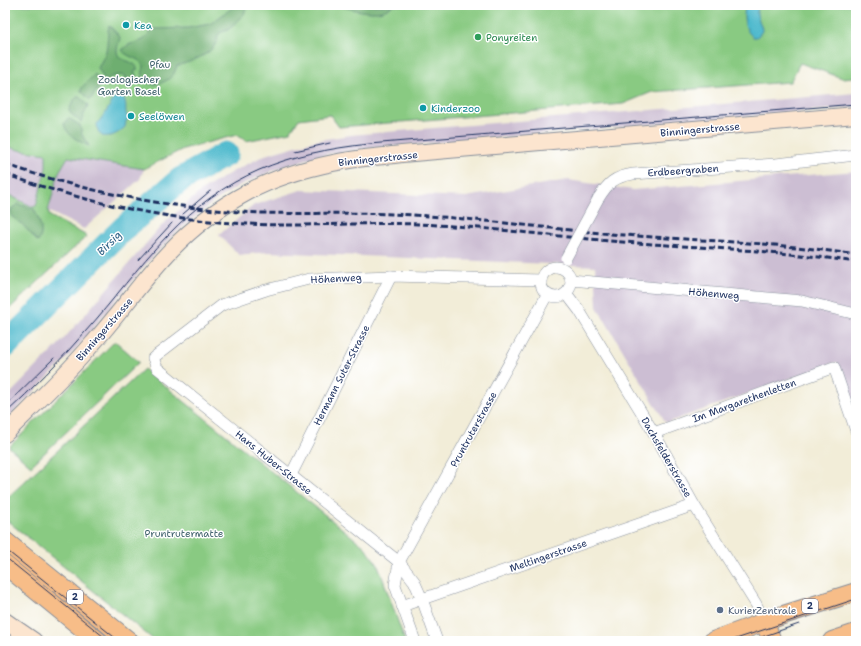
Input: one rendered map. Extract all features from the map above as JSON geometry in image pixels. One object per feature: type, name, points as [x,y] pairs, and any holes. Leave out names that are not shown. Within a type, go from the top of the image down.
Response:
[{"type":"main road","name":"Binningerstrasse","points":[[5,434],[92,344],[154,269],[185,236],[234,200],[280,177],[334,162],[402,154],[856,116]]},
{"type":"main road","name":"2","points":[[5,541],[129,641]]},
{"type":"main road","name":"2","points":[[7,567],[98,641]]},
{"type":"main road","name":"2","points":[[713,641],[765,623],[782,615],[856,592]]},
{"type":"main road","points":[[5,621],[34,641]]},
{"type":"main road","points":[[765,623],[772,641]]},
{"type":"main road","points":[[832,641],[856,633]]},
{"type":"street","name":"Erdbeergraben","points":[[564,263],[598,199],[608,184],[622,175],[776,164],[856,155]]},
{"type":"street","points":[[564,263],[571,280],[570,287],[566,293],[557,297],[548,295],[542,288],[540,280],[544,272],[548,269],[564,263]]},
{"type":"street","name":"Höhenweg","points":[[153,358],[222,305],[266,290],[309,279],[391,276],[540,280]]},
{"type":"street","name":"Hermann Suter-Strasse","points":[[291,475],[391,276]]},
{"type":"street","name":"Höhenweg","points":[[571,280],[802,301],[856,314]]},
{"type":"street","name":"Dachsfelderstrasse","points":[[566,293],[579,310],[654,433],[694,505],[756,604],[765,623]]},
{"type":"street","name":"Pruntruterstrasse","points":[[415,641],[395,586],[399,562],[548,295]]},
{"type":"street","name":"Hans Huber-Strasse","points":[[153,358],[157,368],[399,562]]},
{"type":"street","name":"Im Margarethenletten","points":[[654,433],[834,367],[856,431]]},
{"type":"street","name":"Meltingerstrasse","points":[[402,606],[694,505]]},
{"type":"street","points":[[399,562],[414,581],[437,641]]},
{"type":"shaded area","points":[[856,93],[856,107],[352,150],[316,156],[274,170],[240,185],[212,203],[172,236],[146,264],[74,351],[5,421],[5,399],[62,341],[163,224],[201,191],[232,172],[265,155],[313,141],[351,135]]},
{"type":"shaded area","points":[[5,145],[19,150],[46,154],[46,168],[36,205],[33,207],[5,193]]},
{"type":"shaded area","points":[[68,157],[144,169],[140,179],[84,229],[48,211],[59,172]]},
{"type":"shaded area","points":[[856,171],[856,416],[837,362],[666,423],[597,307],[595,266],[268,252],[239,255],[219,235],[254,205],[301,190],[466,197],[568,180],[633,190]]},
{"type":"green space","name":"Zoologischer Garten Basel","points":[[5,5],[856,5],[856,77],[842,78],[800,63],[790,82],[652,92],[623,104],[339,127],[330,115],[299,119],[290,132],[246,141],[237,135],[183,149],[144,169],[68,157],[59,172],[48,211],[50,216],[87,236],[5,313],[5,193],[33,207],[36,206],[46,168],[46,154],[19,150],[5,146]]},
{"type":"green space","name":"Pfau","points":[[236,5],[242,5],[246,8],[244,14],[229,29],[218,35],[217,42],[209,52],[203,56],[177,66],[173,75],[163,82],[151,84],[147,82],[142,74],[144,66],[142,63],[127,55],[122,50],[128,45],[143,40],[153,29],[188,28],[210,24]]},
{"type":"green space","points":[[393,5],[388,9],[381,11],[368,12],[340,6]]},
{"type":"green space","points":[[109,25],[120,37],[117,47],[117,54],[119,57],[135,64],[137,67],[137,70],[134,72],[137,78],[128,84],[125,82],[126,76],[123,75],[110,77],[105,80],[98,68],[106,51]]},
{"type":"green space","points":[[95,74],[102,83],[90,100],[81,91],[82,87]]},
{"type":"green space","points":[[77,97],[88,105],[81,122],[70,113],[69,110]]},
{"type":"green space","points":[[68,118],[80,125],[82,135],[89,146],[74,138],[68,132],[64,124]]},
{"type":"green space","points":[[18,204],[34,209],[41,230],[38,242],[22,224],[11,216],[11,209]]},
{"type":"green space","points":[[115,341],[139,362],[31,466],[9,447]]},
{"type":"green space","name":"Pruntrutermatte","points":[[144,369],[365,547],[378,565],[405,641],[155,641],[5,519],[6,499]]},
{"type":"water","points":[[746,5],[764,5],[758,8],[757,11],[762,31],[757,37],[753,37],[746,27],[744,18]]},
{"type":"water","points":[[116,95],[122,95],[124,99],[128,119],[125,127],[117,133],[109,136],[102,136],[98,131],[97,124]]},
{"type":"waterway","name":"Birsig","points":[[5,346],[124,228],[180,180],[226,154]]},
{"type":"tram line","points":[[5,414],[66,353],[167,236],[189,215],[212,197],[235,182],[259,170],[311,153],[369,144],[856,104]]},
{"type":"tram line","points":[[295,151],[330,143]]},
{"type":"tram line","points":[[183,214],[210,191]]},
{"type":"tram line","points":[[138,260],[172,223]]},
{"type":"tram line","points":[[5,406],[54,358]]},
{"type":"tram line","points":[[5,549],[119,641]]},
{"type":"tram line","points":[[5,557],[109,641]]},
{"type":"tram line","points":[[730,641],[856,599]]},
{"type":"tram line","points":[[750,641],[799,624]]},
{"type":"railway","points":[[5,164],[62,182],[122,196],[212,210],[260,213],[373,213],[479,220],[624,235],[798,247],[856,255]]},
{"type":"railway","points":[[5,174],[64,193],[125,208],[156,214],[218,222],[270,225],[445,225],[610,241],[774,252],[856,262]]},
{"type":"place","name":"Kea","points":[[126,25]]},
{"type":"place","name":"Ponyreiten","points":[[478,37]]},
{"type":"place","name":"Kinderzoo","points":[[423,108]]},
{"type":"place","name":"Seelöwen","points":[[131,116]]},
{"type":"place","name":"KurierZentrale","points":[[720,610]]}]
